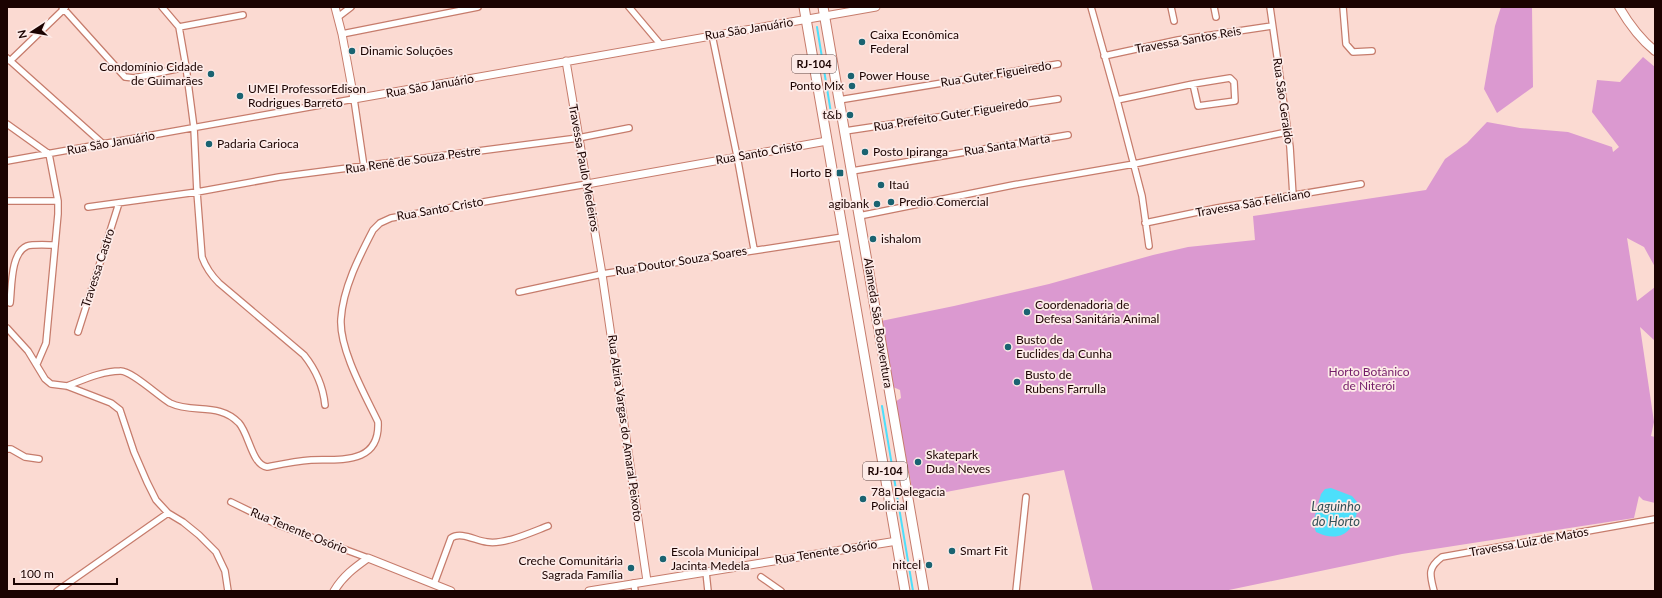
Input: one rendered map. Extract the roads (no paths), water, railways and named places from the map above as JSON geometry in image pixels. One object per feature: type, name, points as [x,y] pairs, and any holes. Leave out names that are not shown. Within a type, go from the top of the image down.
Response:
[{"type":"highway","name":"Alameda São Boaventura","points":[[804,7],[905,591]]},
{"type":"highway","name":"Alameda São Boaventura","points":[[823,7],[924,591]]},
{"type":"main road","points":[[1619,7],[1644,42],[1655,51]]},
{"type":"street","points":[[162,7],[179,27],[186,67],[194,128],[196,192],[202,257],[209,273],[304,355],[314,367],[320,382],[325,405]]},
{"type":"street","points":[[335,7],[342,34],[354,99],[364,167]]},
{"type":"street","points":[[338,17],[351,7]]},
{"type":"street","points":[[342,34],[478,7]]},
{"type":"street","points":[[629,7],[661,45]]},
{"type":"street","name":"Rua São Januário","points":[[7,161],[876,7]]},
{"type":"street","points":[[1090,7],[1117,100],[1142,196],[1149,246]]},
{"type":"street","points":[[1172,7],[1174,21]]},
{"type":"street","points":[[1214,7],[1216,17]]},
{"type":"street","name":"Rua São Geraldo","points":[[1270,7],[1287,132],[1293,196]]},
{"type":"street","points":[[1343,7],[1344,38],[1349,49],[1353,52],[1359,53],[1372,51]]},
{"type":"street","points":[[102,143],[8,59],[64,8],[125,77],[134,78],[186,67]]},
{"type":"street","points":[[179,27],[243,15]]},
{"type":"street","name":"Travessa Santos Reis","points":[[1104,56],[1178,40],[1272,26]]},
{"type":"street","points":[[712,35],[737,156],[754,250]]},
{"type":"street","name":"Travessa Paulo Medeiros","points":[[566,62],[602,274]]},
{"type":"street","name":"Rua Guter Figueiredo","points":[[839,100],[1058,64]]},
{"type":"street","points":[[1117,100],[1193,84],[1230,78],[1234,82],[1235,101],[1198,106],[1193,84]]},
{"type":"street","name":"Rua Prefeito Guter Figueiredo","points":[[845,131],[1058,99]]},
{"type":"street","points":[[7,124],[49,154],[58,201],[46,343],[37,364]]},
{"type":"street","name":"Rua Renê de Souza Pestre","points":[[88,207],[119,204],[196,192],[279,177],[578,138],[629,128]]},
{"type":"street","points":[[860,216],[1006,187],[1134,164],[1287,132]]},
{"type":"street","name":"Rua Santa Marta","points":[[852,171],[1068,135]]},
{"type":"street","name":"Rua Santo Cristo","points":[[67,386],[121,370],[137,378],[151,390],[171,403],[186,407],[215,409],[231,416],[240,423],[246,433],[258,462],[267,467],[310,460],[348,459],[359,456],[367,452],[376,441],[379,433],[378,422],[348,357],[341,319],[347,287],[373,230],[380,223],[391,218],[827,141]]},
{"type":"street","name":"Travessa São Feliciano","points":[[1145,223],[1217,208],[1361,184]]},
{"type":"street","points":[[7,201],[58,201]]},
{"type":"street","name":"Travessa Castro","points":[[78,332],[119,204]]},
{"type":"street","name":"Rua Doutor Souza Soares","points":[[519,292],[602,274],[843,237]]},
{"type":"street","points":[[10,303],[14,263],[20,252],[27,246],[55,245]]},
{"type":"street","name":"Rua Alzira Vargas do Amaral Peixoto","points":[[602,274],[647,581]]},
{"type":"street","points":[[7,328],[37,364],[50,384],[56,386],[67,386],[111,403],[120,410],[134,452],[146,482],[156,500],[168,513],[183,522],[216,552],[226,571],[228,591]]},
{"type":"street","points":[[7,449],[11,449],[26,457],[40,459]]},
{"type":"street","points":[[1016,591],[1026,497]]},
{"type":"street","name":"Rua Tenente Osório","points":[[231,502],[276,524],[451,591]]},
{"type":"street","points":[[57,591],[168,513]]},
{"type":"street","name":"Travessa Luiz de Matos","points":[[1434,591],[1430,572],[1435,562],[1442,557],[1655,519]]},
{"type":"street","points":[[434,584],[451,538],[460,535],[488,543],[505,540],[548,526]]},
{"type":"street","name":"Rua Tenente Osório","points":[[589,591],[635,587],[647,581],[897,541]]},
{"type":"street","name":"Rua Tenente Osório","points":[[334,591],[339,582],[351,569],[368,558]]},
{"type":"street","points":[[706,572],[708,591]]},
{"type":"street","points":[[761,577],[781,591]]},
{"type":"water","name":"Laguinho do Horto","points":[[1331,488],[1352,496],[1358,503],[1355,520],[1351,527],[1346,532],[1333,537],[1325,536],[1316,532],[1313,523],[1321,494],[1325,489]]},
{"type":"waterway","points":[[817,27],[831,113]]},
{"type":"waterway","points":[[882,406],[913,591]]},
{"type":"place","name":"Caixa Econômica Federal","points":[[862,42]]},
{"type":"place","name":"Dinamic Soluções","points":[[352,51]]},
{"type":"place","name":"Condomínio Cidade de Guimarães","points":[[211,74]]},
{"type":"place","name":"Power House","points":[[851,76]]},
{"type":"place","name":"Ponto Mix","points":[[852,86]]},
{"type":"place","name":"UMEI ProfessorEdison Rodrigues Barreto","points":[[240,96]]},
{"type":"place","name":"t&b","points":[[850,115]]},
{"type":"place","name":"Padaria Carioca","points":[[209,144]]},
{"type":"place","name":"Posto Ipiranga","points":[[865,152]]},
{"type":"place","name":"Horto B","points":[[840,173]]},
{"type":"place","name":"Itaú","points":[[881,185]]},
{"type":"place","name":"Predio Comercial","points":[[891,202]]},
{"type":"place","name":"agibank","points":[[877,204]]},
{"type":"place","name":"ishalom","points":[[873,239]]},
{"type":"place","name":"Coordenadoria de Defesa Sanitária Animal","points":[[1027,312]]},
{"type":"place","name":"Busto de Euclides da Cunha","points":[[1008,347]]},
{"type":"place","name":"Busto de Rubens Farrulla","points":[[1017,382]]},
{"type":"place","name":"Skatepark Duda Neves","points":[[918,462]]},
{"type":"place","name":"78a Delegacia Policial","points":[[863,499]]},
{"type":"place","name":"Smart Fit","points":[[952,551]]},
{"type":"place","name":"Escola Municipal Jacinta Medela","points":[[663,559]]},
{"type":"place","name":"nitcel","points":[[929,565]]},
{"type":"place","name":"Creche Comunitária Sagrada Família","points":[[631,568]]},
{"type":"park label","name":"Horto Botânico de Niterói","points":[[1369,379]]}]
